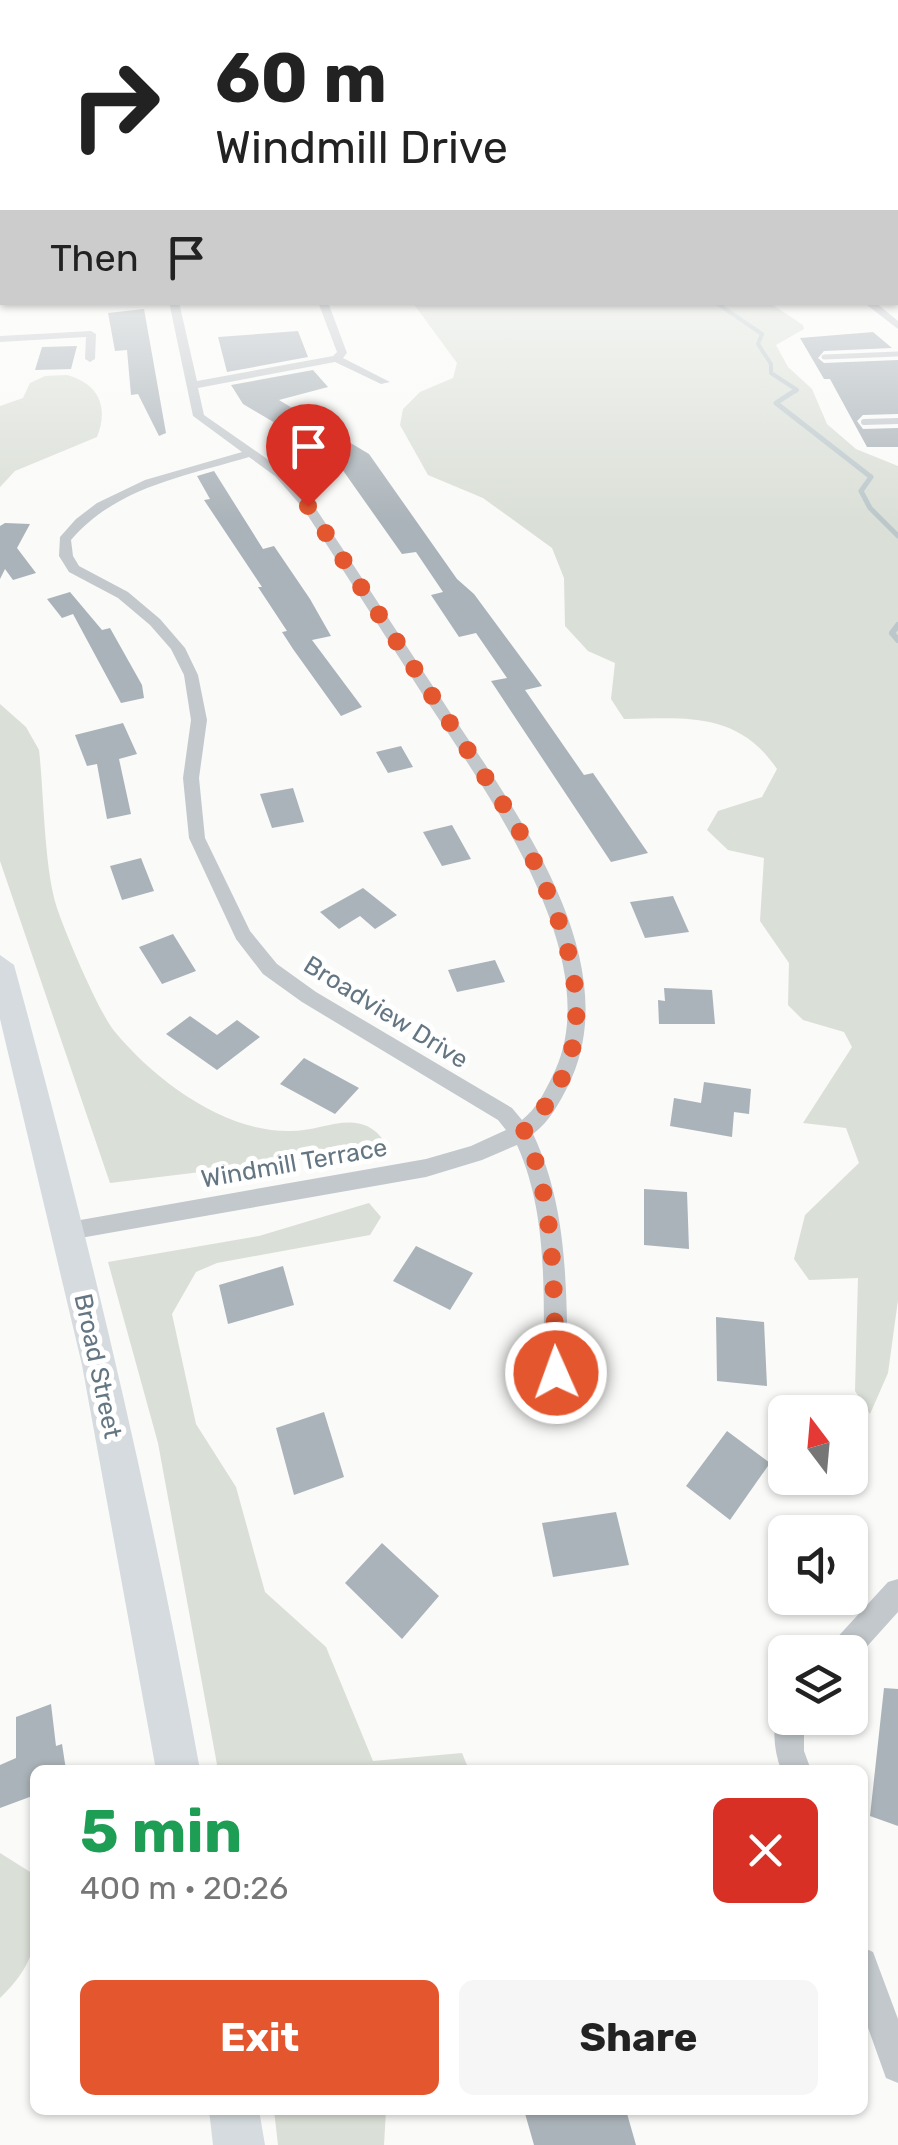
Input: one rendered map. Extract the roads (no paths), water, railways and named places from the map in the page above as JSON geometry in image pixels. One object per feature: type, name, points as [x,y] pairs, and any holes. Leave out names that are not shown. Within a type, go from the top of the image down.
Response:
[{"type":"street","points":[[178,323],[199,416],[279,473],[308,506],[516,824],[540,872],[570,960],[578,1004],[570,1062],[546,1109],[524,1130],[538,1162],[551,1247],[556,1373]]},
{"type":"street","points":[[190,386],[336,359],[342,353],[331,323]]},
{"type":"street","points":[[0,339],[91,334],[90,359]]},
{"type":"street","points":[[336,359],[385,382]]},
{"type":"street","name":"Broadview Drive","points":[[252,453],[138,490],[92,512],[65,540],[66,556],[74,569],[122,595],[155,622],[178,648],[192,675],[199,720],[191,778],[197,838],[242,934],[270,969],[308,997],[505,1114],[524,1130]]},
{"type":"street","name":"Broad Street","points":[[0,965],[69,1231],[160,1657],[177,1765]]},
{"type":"street","name":"Windmill Terrace","points":[[69,1231],[426,1168],[480,1152],[524,1130]]},
{"type":"street","points":[[858,1635],[898,1592]]},
{"type":"street","points":[[789,1735],[794,1765]]},
{"type":"street","points":[[868,1980],[898,2066]]},
{"type":"street","points":[[235,2115],[239,2145]]},
{"type":"lane","points":[[824,357],[898,354]]},
{"type":"lane","points":[[864,422],[898,421]]},
{"type":"waterway","points":[[746,323],[762,334],[758,344],[771,364],[771,373],[797,390],[794,392]]},
{"type":"waterway","points":[[796,390],[776,403],[871,477],[861,491],[870,508],[898,536]]},
{"type":"waterway","points":[[898,625],[892,633],[898,640]]}]
